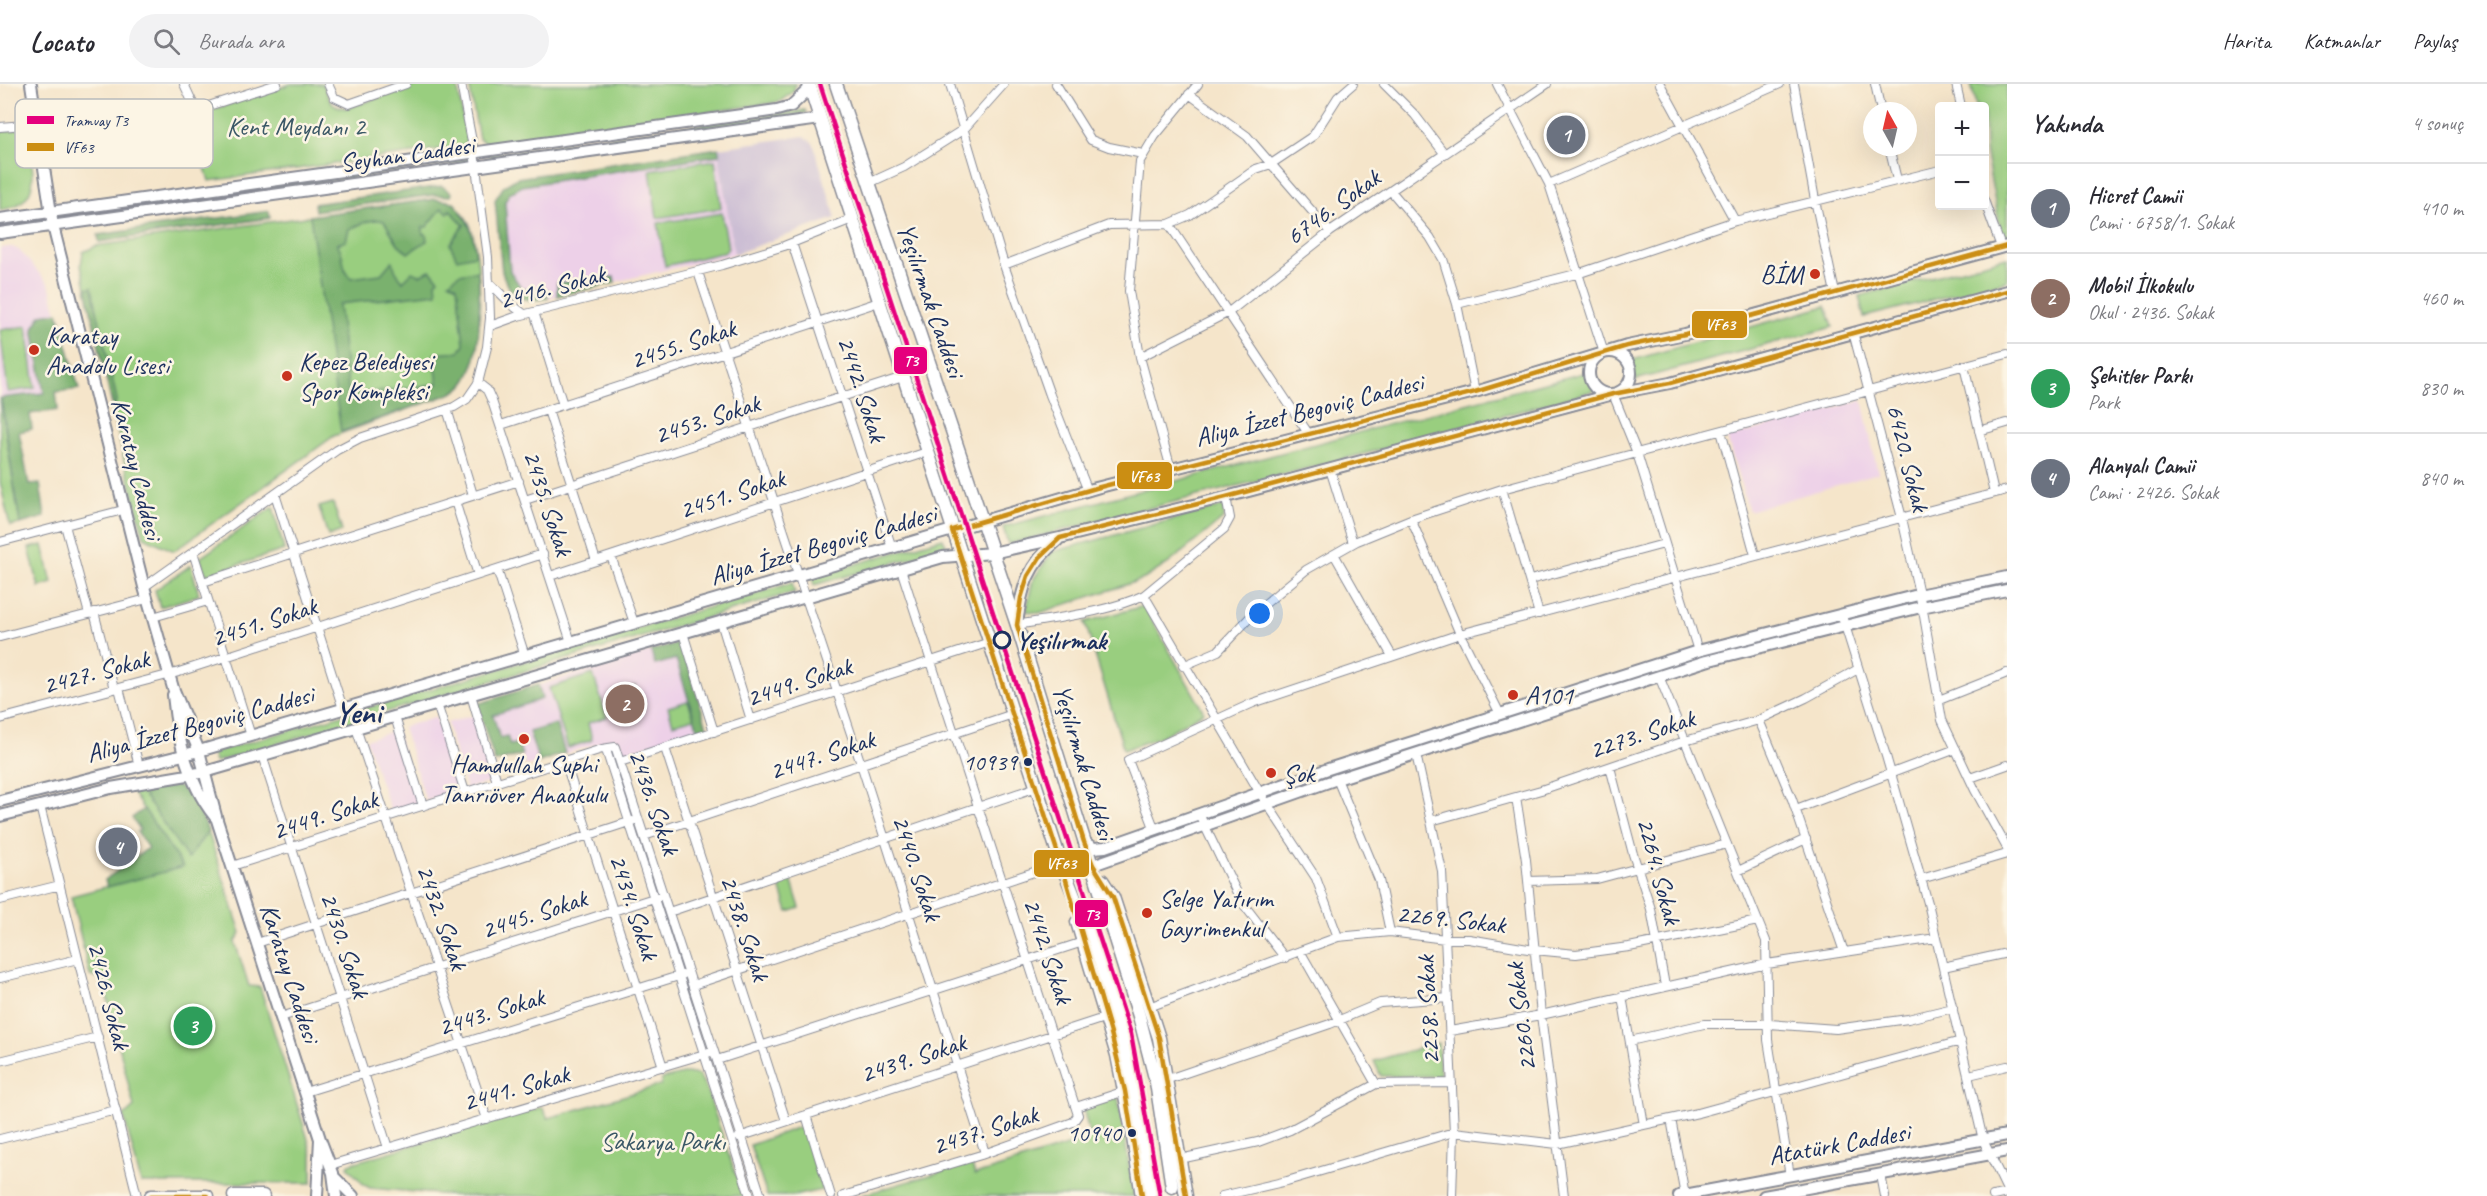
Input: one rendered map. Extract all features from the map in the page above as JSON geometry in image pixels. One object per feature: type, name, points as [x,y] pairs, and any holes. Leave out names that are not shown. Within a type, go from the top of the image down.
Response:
[{"type":"main road","name":"Karatay Caddesi","points":[[31,84],[33,99]]},
{"type":"main road","name":"Yeşilırmak Caddesi","points":[[836,84],[1017,626],[1093,865],[1148,1046],[1156,1082],[1172,1187]]},
{"type":"main road","name":"Seyhan Caddesi","points":[[0,219],[777,110],[791,106],[810,86]]},
{"type":"main road","name":"Yeşilırmak Caddesi","points":[[810,86],[1061,863]]},
{"type":"main road","name":"Seyhan Caddesi","points":[[0,233],[820,119]]},
{"type":"main road","name":"Karatay Caddesi","points":[[43,168],[53,226],[147,599],[173,688],[206,772],[217,820],[330,1165],[336,1196]]},
{"type":"main road","name":"Aliya İzzet Begoviç Caddesi","points":[[0,801],[199,751],[1088,490],[1475,392],[1627,346],[1685,334],[2004,246]]},
{"type":"main road","name":"Aliya İzzet Begoviç Caddesi","points":[[0,816],[129,784],[206,772],[943,557],[992,553],[1226,497],[1613,394],[1670,383],[2007,291]]},
{"type":"main road","points":[[1604,353],[1618,353],[1624,357],[1631,368],[1631,375],[1625,388],[1613,394],[1599,391],[1590,381],[1590,367],[1593,361],[1604,353]]},
{"type":"main road","points":[[1017,626],[1021,594],[1032,569],[1042,554],[1060,538]]},
{"type":"main road","points":[[1186,1196],[1168,1079],[1159,1038],[1113,897],[1093,865],[1336,779],[1706,661],[1844,621],[1918,595],[2007,577]]},
{"type":"main road","points":[[1084,842],[1094,848],[1105,847],[1260,793],[1698,651],[2007,590]]},
{"type":"main road","name":"Karatay Caddesi","points":[[173,688],[176,719],[191,776],[201,798],[217,820]]},
{"type":"main road","points":[[1061,863],[1107,1017],[1146,1193]]},
{"type":"main road","points":[[1061,863],[1090,936],[1119,1028],[1136,1100],[1146,1193]]},
{"type":"main road","name":"Atatürk Caddesi","points":[[1682,1195],[2007,1136]]},
{"type":"main road","name":"Karatay Caddesi","points":[[317,1196],[320,1139]]},
{"type":"main road","name":"Atatürk Caddesi","points":[[1764,1196],[1793,1193],[2007,1152]]},
{"type":"main road","points":[[333,1177],[353,1196]]},
{"type":"main road","points":[[151,1196],[207,1196]]},
{"type":"main road","points":[[234,1196],[263,1196]]},
{"type":"street","points":[[184,84],[190,99]]},
{"type":"street","points":[[213,104],[277,84]]},
{"type":"street","points":[[328,84],[333,97],[349,104],[406,84]]},
{"type":"street","points":[[461,84],[476,167],[489,282],[490,326]]},
{"type":"street","points":[[950,84],[1004,265],[1050,395],[1088,490]]},
{"type":"street","points":[[869,183],[914,161],[964,129],[1004,84]]},
{"type":"street","points":[[1056,84],[1091,140],[1109,147],[1143,154]]},
{"type":"street","points":[[1171,469],[1140,357],[1129,291],[1140,161],[1155,136],[1198,84]]},
{"type":"street","points":[[1004,265],[1108,225],[1168,224],[1190,215],[1256,169],[1271,164],[1313,136],[1338,97],[1353,84]]},
{"type":"street","points":[[1383,84],[1415,115],[1444,153]]},
{"type":"street","points":[[1497,84],[1549,184],[1580,273],[1604,353]]},
{"type":"street","name":"6746. Sokak","points":[[1140,357],[1229,312],[1330,232],[1547,84]]},
{"type":"street","points":[[1660,84],[1735,221]]},
{"type":"street","points":[[1549,184],[1780,84]]},
{"type":"street","points":[[1794,84],[1835,293]]},
{"type":"street","points":[[1875,84],[1879,102]]},
{"type":"street","points":[[1956,84],[1960,102]]},
{"type":"street","points":[[1190,94],[1247,136],[1330,232]]},
{"type":"street","points":[[0,127],[15,126]]},
{"type":"street","points":[[1891,156],[1897,180]]},
{"type":"street","points":[[1457,304],[1580,273],[1735,221],[1935,171]]},
{"type":"street","points":[[1391,191],[1435,244],[1443,259],[1457,304],[1475,392]]},
{"type":"street","points":[[1988,210],[2004,246]]},
{"type":"street","name":"2416. Sokak","points":[[478,383],[490,326],[525,314],[698,272],[792,243],[852,219]]},
{"type":"street","points":[[1168,224],[1308,433]]},
{"type":"street","name":"2442. Sokak","points":[[792,243],[892,548]]},
{"type":"street","points":[[698,272],[798,575]]},
{"type":"street","points":[[489,282],[512,305],[525,314]]},
{"type":"street","name":"2455. Sokak","points":[[501,425],[879,302]]},
{"type":"street","points":[[534,312],[562,405]]},
{"type":"street","name":"6420. Sokak","points":[[1853,333],[1902,518],[1942,720],[2007,848]]},
{"type":"street","points":[[1183,666],[1218,651],[1254,613],[1306,570],[1353,543],[1411,519],[1502,489],[2007,354]]},
{"type":"street","points":[[1964,366],[1994,493]]},
{"type":"street","name":"2453. Sokak","points":[[525,500],[903,376]]},
{"type":"street","points":[[144,587],[337,450],[360,438],[447,409],[467,399],[478,383]]},
{"type":"street","name":"2435. Sokak","points":[[478,383],[490,395],[501,425],[571,642]]},
{"type":"street","points":[[1613,394],[1637,453],[1698,651]]},
{"type":"street","points":[[447,409],[473,495]]},
{"type":"street","points":[[548,410],[596,561]]},
{"type":"street","points":[[1979,431],[2007,423]]},
{"type":"street","points":[[1721,431],[1755,555]]},
{"type":"street","name":"2451. Sokak","points":[[550,576],[927,452]]},
{"type":"street","points":[[1330,469],[1353,543]]},
{"type":"street","points":[[202,582],[519,481]]},
{"type":"street","points":[[1502,489],[1539,614]]},
{"type":"street","points":[[1155,830],[1128,760],[1218,721],[1253,703],[1460,634],[2007,490]]},
{"type":"street","points":[[276,494],[343,709]]},
{"type":"street","points":[[1017,626],[1085,612],[1144,596],[1224,529],[1230,518],[1226,497]]},
{"type":"street","points":[[455,501],[478,575]]},
{"type":"street","points":[[0,542],[123,510]]},
{"type":"street","points":[[1411,519],[1460,634],[1500,714]]},
{"type":"street","points":[[65,525],[139,766]]},
{"type":"street","points":[[1530,580],[1664,544]]},
{"type":"street","points":[[193,552],[251,736]]},
{"type":"street","name":"2451. Sokak","points":[[169,675],[543,554]]},
{"type":"street","points":[[1335,554],[1392,656]]},
{"type":"street","points":[[611,556],[634,623]]},
{"type":"street","points":[[497,568],[525,656]]},
{"type":"street","name":"2442. Sokak","points":[[901,569],[1076,1107]]},
{"type":"street","name":"2440. Sokak","points":[[798,575],[985,1153]]},
{"type":"street","points":[[1144,596],[1183,666],[1260,793],[1316,878],[1338,937]]},
{"type":"street","points":[[0,637],[147,599]]},
{"type":"street","points":[[153,617],[208,601]]},
{"type":"street","points":[[1844,621],[1921,879],[1983,1140],[2007,1191],[1993,1196]]},
{"type":"street","points":[[721,622],[751,720]]},
{"type":"street","points":[[683,633],[714,732]]},
{"type":"street","name":"2449. Sokak","points":[[620,762],[990,642]]},
{"type":"street","name":"2273. Sokak","points":[[1431,821],[1516,797],[1685,741],[1759,720],[1806,698],[1858,669]]},
{"type":"street","points":[[1939,700],[2007,673]]},
{"type":"street","name":"2427. Sokak","points":[[0,719],[169,675]]},
{"type":"street","points":[[1659,676],[1766,941],[1768,1040],[1790,1176]]},
{"type":"street","points":[[471,695],[497,782]]},
{"type":"street","points":[[437,704],[465,792]]},
{"type":"street","name":"2447. Sokak","points":[[644,836],[1013,714]]},
{"type":"street","points":[[395,717],[423,806]]},
{"type":"street","points":[[1759,720],[1796,809],[1844,952]]},
{"type":"street","name":"2432. Sokak","points":[[356,728],[486,1119]]},
{"type":"street","name":"2436. Sokak","points":[[750,1196],[606,750],[615,747],[761,1196]]},
{"type":"street","name":"2438. Sokak","points":[[665,748],[786,1121]]},
{"type":"street","points":[[1796,809],[1956,749]]},
{"type":"street","name":"2449. Sokak","points":[[232,866],[606,750]]},
{"type":"street","name":"2258. Sokak","points":[[1416,754],[1442,871],[1454,1132],[1452,1196]]},
{"type":"street","name":"2430. Sokak","points":[[262,756],[388,1148]]},
{"type":"street","name":"2434. Sokak","points":[[565,761],[663,1066]]},
{"type":"street","points":[[1970,778],[2007,765]]},
{"type":"street","name":"2264. Sokak","points":[[1610,767],[1651,909],[1665,986]]},
{"type":"street","points":[[1336,779],[1379,880],[1390,932]]},
{"type":"street","points":[[669,912],[1037,787]]},
{"type":"street","name":"2260. Sokak","points":[[1516,797],[1528,881],[1541,1015],[1564,1196]]},
{"type":"street","name":"2426. Sokak","points":[[40,806],[137,1196]]},
{"type":"street","points":[[1199,814],[1241,901],[1285,958]]},
{"type":"street","points":[[257,943],[639,819]]},
{"type":"street","points":[[1738,871],[1806,839]]},
{"type":"street","points":[[1528,881],[1597,879],[1726,844]]},
{"type":"street","points":[[1921,879],[2007,854]]},
{"type":"street","points":[[693,985],[1061,863]]},
{"type":"street","points":[[0,900],[60,885]]},
{"type":"street","name":"2445. Sokak","points":[[281,1017],[663,895]]},
{"type":"street","name":"2269. Sokak","points":[[1149,1007],[1338,937],[1390,932],[1445,939],[1470,939],[1534,950],[1576,954],[1657,942],[1758,921]]},
{"type":"street","points":[[1450,1031],[1541,1015],[1767,964],[1936,938]]},
{"type":"street","name":"2441. Sokak","points":[[330,1165],[705,1054],[716,1056],[761,1046],[1083,942]]},
{"type":"street","points":[[1300,951],[1376,1084]]},
{"type":"street","points":[[1943,967],[2007,953]]},
{"type":"street","points":[[0,978],[78,959]]},
{"type":"street","name":"2443. Sokak","points":[[305,1092],[689,973]]},
{"type":"street","points":[[1622,996],[1644,1125]]},
{"type":"street","points":[[1168,1079],[1339,1021],[1380,1003],[1448,998]]},
{"type":"street","points":[[1630,1041],[1704,1024],[1769,1024],[1836,1029],[1908,1019],[1953,1008]]},
{"type":"street","name":"2439. Sokak","points":[[732,1139],[1107,1017]]},
{"type":"street","points":[[0,1061],[98,1037]]},
{"type":"street","points":[[1222,1196],[1287,1181],[1454,1132],[1557,1144],[1671,1119],[1777,1092],[1961,1041]]},
{"type":"street","points":[[1969,1075],[2007,1066]]},
{"type":"street","points":[[1179,1159],[1258,1143],[1290,1130],[1376,1084],[1452,1083]]},
{"type":"street","points":[[1076,1107],[1125,1091]]},
{"type":"street","name":"2437. Sokak","points":[[843,1196],[985,1153],[1073,1122],[1078,1115],[1076,1107]]},
{"type":"street","points":[[0,1139],[116,1110]]},
{"type":"street","points":[[806,1115],[831,1196]]},
{"type":"street","points":[[1671,1119],[1682,1195]]},
{"type":"street","points":[[1881,1175],[1885,1196]]},
{"type":"shaded area","points":[[804,136],[813,143],[836,218],[734,254],[718,148]]},
{"type":"shaded area","points":[[718,148],[734,254],[533,301],[518,297],[506,281],[502,272],[495,200],[504,186],[518,178]]},
{"type":"shaded area","name":"Karatay Anadolu Lisesi","points":[[12,247],[19,250],[49,284],[79,389],[0,398],[0,248]]},
{"type":"shaded area","points":[[1862,400],[1878,473],[1749,511],[1727,438]]},
{"type":"shaded area","points":[[681,642],[707,727],[623,753],[619,740],[615,738],[526,766],[522,755],[495,762],[477,704]]},
{"type":"shaded area","points":[[474,715],[494,781],[466,789],[447,723]]},
{"type":"shaded area","points":[[436,717],[460,790],[426,801],[403,727]]},
{"type":"shaded area","points":[[396,730],[419,803],[391,812],[366,740]]},
{"type":"green space","name":"Kent Meydanı 2","points":[[291,84],[323,84],[334,104],[348,108],[419,84],[457,84],[467,141],[463,146],[209,181],[205,168],[213,168],[213,109]]},
{"type":"green space","points":[[469,84],[796,84],[793,92],[779,102],[486,143],[479,139]]},
{"type":"green space","points":[[1971,84],[2007,84],[2007,237],[2002,238],[1989,171],[1989,102],[1975,102]]},
{"type":"green space","points":[[805,110],[806,113],[489,158],[489,155]]},
{"type":"green space","points":[[15,130],[15,168],[32,168],[33,179],[31,190],[25,199],[15,206],[0,210],[0,132]]},
{"type":"green space","points":[[718,148],[720,155],[522,186],[509,194],[505,202],[510,271],[522,289],[547,289],[548,298],[532,300],[519,297],[505,281],[502,272],[495,200],[504,186],[517,178]]},
{"type":"green space","points":[[470,158],[470,161],[64,218],[63,215]]},
{"type":"green space","points":[[715,160],[721,208],[657,218],[650,170]]},
{"type":"green space","points":[[442,186],[452,193],[451,196],[434,195],[315,211],[314,204]]},
{"type":"green space","name":"Kepez Belediyesi Spor Kompleksi","points":[[436,199],[453,202],[466,217],[470,224],[478,262],[479,328],[471,368],[463,384],[447,395],[334,436],[174,551],[144,537],[125,464],[81,265],[83,252],[96,246]]},
{"type":"green space","points":[[436,199],[453,202],[463,215],[472,232],[476,255],[457,259],[450,244],[464,225],[450,210],[448,213],[442,208],[427,227],[423,227],[423,234],[426,234],[427,241],[408,253],[398,244],[384,221],[380,220],[366,222],[349,229],[346,241],[337,244],[345,270],[351,278],[381,274],[392,261],[403,281],[412,272],[420,275],[430,270],[439,279],[436,282],[437,293],[339,304],[349,395],[438,384],[434,354],[459,352],[464,344],[457,286],[449,282],[459,274],[478,271],[479,331],[474,362],[469,375],[463,385],[451,393],[341,432],[310,216]]},
{"type":"green space","points":[[269,211],[270,218],[99,242],[98,235]]},
{"type":"green space","points":[[722,213],[728,248],[725,252],[665,266],[658,223]]},
{"type":"green space","points":[[2007,257],[2007,281],[1864,317],[1859,296]]},
{"type":"green space","points":[[614,277],[615,283],[557,296],[557,283]]},
{"type":"green space","points":[[92,287],[117,400],[113,408],[86,288]]},
{"type":"green space","points":[[1826,306],[1833,327],[1635,380],[1632,360]]},
{"type":"green space","points":[[58,312],[79,389],[56,392],[58,410],[30,414],[32,429],[19,432],[29,485],[40,484],[45,517],[20,524],[1,398],[44,393],[33,328],[41,315]]},
{"type":"green space","points":[[27,326],[35,388],[8,392],[0,330]]},
{"type":"green space","points":[[1594,370],[1600,389],[1375,451],[1008,544],[1003,527]]},
{"type":"green space","points":[[0,398],[20,524],[10,526],[0,482]]},
{"type":"green space","points":[[333,503],[342,531],[328,536],[319,507]]},
{"type":"green space","points":[[1223,506],[1224,518],[1169,563],[1144,579],[1039,613],[1026,611],[1033,580],[1052,552]]},
{"type":"green space","points":[[273,507],[284,550],[206,575],[200,558]]},
{"type":"green space","points":[[943,538],[947,548],[814,585],[812,577]]},
{"type":"green space","points":[[43,545],[52,583],[39,587],[29,548]]},
{"type":"green space","points":[[191,565],[199,595],[160,607],[155,590]]},
{"type":"green space","points":[[792,583],[795,592],[215,762],[212,753]]},
{"type":"green space","points":[[1144,606],[1204,712],[1162,736],[1124,750],[1085,622]]},
{"type":"green space","points":[[681,642],[707,727],[698,730],[676,659],[655,665],[651,651]]},
{"type":"green space","points":[[593,674],[607,717],[588,723],[592,740],[568,748],[549,688]]},
{"type":"green space","points":[[538,685],[542,699],[493,715],[500,738],[507,736],[510,745],[518,743],[522,755],[495,762],[477,704]]},
{"type":"green space","points":[[635,686],[639,701],[615,708],[611,694]]},
{"type":"green space","points":[[688,701],[694,718],[673,724],[668,707]]},
{"type":"green space","points":[[556,724],[565,753],[539,762],[529,732]]},
{"type":"green space","points":[[176,786],[187,793],[200,812],[208,831],[188,859],[141,791]]},
{"type":"green space","points":[[141,791],[188,858],[208,831],[241,933],[235,942],[248,983],[249,986],[260,987],[307,1136],[312,1156],[312,1183],[141,1183],[124,1116],[134,1107],[103,980],[90,976],[71,896],[182,867],[132,792]]},
{"type":"green space","points":[[144,809],[183,867],[107,887],[105,880],[148,848],[137,832],[140,830],[132,818]]},
{"type":"green space","points":[[790,876],[800,908],[788,912],[778,880]]},
{"type":"green space","points":[[1438,1043],[1440,1076],[1381,1076],[1374,1061]]},
{"type":"green space","name":"Sakarya Parkı","points":[[687,1073],[698,1075],[705,1085],[743,1196],[461,1196],[370,1188],[364,1185],[348,1167],[349,1164],[542,1107],[548,1118],[661,1085],[662,1079]]},
{"type":"green space","points":[[1118,1097],[1134,1196],[859,1196],[971,1163],[975,1175],[1076,1143],[1083,1140],[1089,1132],[1083,1108]]},
{"type":"green space","points":[[799,1127],[803,1129],[822,1190],[793,1196],[767,1196],[750,1145]]},
{"type":"tram line","name":"T3","points":[[820,84],[1131,1034],[1160,1196]]},
{"type":"transit line","name":"VF63","points":[[1142,1196],[1125,1091],[1111,1033],[1061,863],[952,530],[1096,488],[1475,392],[1627,346],[1685,334],[2007,246]]},
{"type":"transit line","name":"VF63","points":[[1186,1196],[1159,1038],[1113,897],[1093,865],[1084,842],[1017,625],[1021,598],[1028,576],[1040,557],[1060,538],[1226,497],[1613,394],[1670,383],[2007,291]]},
{"type":"transit line","name":"VF63","points":[[151,1196],[207,1196]]},
{"type":"place","name":"Hicret Camii","points":[[1566,135]]},
{"type":"place","name":"BİM","points":[[1815,274]]},
{"type":"place","name":"Karatay Anadolu Lisesi","points":[[34,350]]},
{"type":"place","name":"Kepez Belediyesi Spor Kompleksi","points":[[287,376]]},
{"type":"place","name":"Yeşilırmak","points":[[1002,640]]},
{"type":"place","name":"A101","points":[[1513,695]]},
{"type":"place","name":"Mobil İlkokulu","points":[[625,704]]},
{"type":"place","name":"Hamdullah Suphi Tanrıöver Anaokulu","points":[[524,739]]},
{"type":"place","name":"10939","points":[[1028,762]]},
{"type":"place","name":"Şok","points":[[1271,773]]},
{"type":"place","name":"Alanyalı Camii","points":[[118,847]]},
{"type":"place","name":"Selge Yatırım Gayrimenkul","points":[[1147,913]]},
{"type":"place","name":"Şehitler Parkı","points":[[193,1026]]},
{"type":"place","name":"10940","points":[[1132,1133]]},
{"type":"district","name":"Yeni","points":[[358,712]]}]
